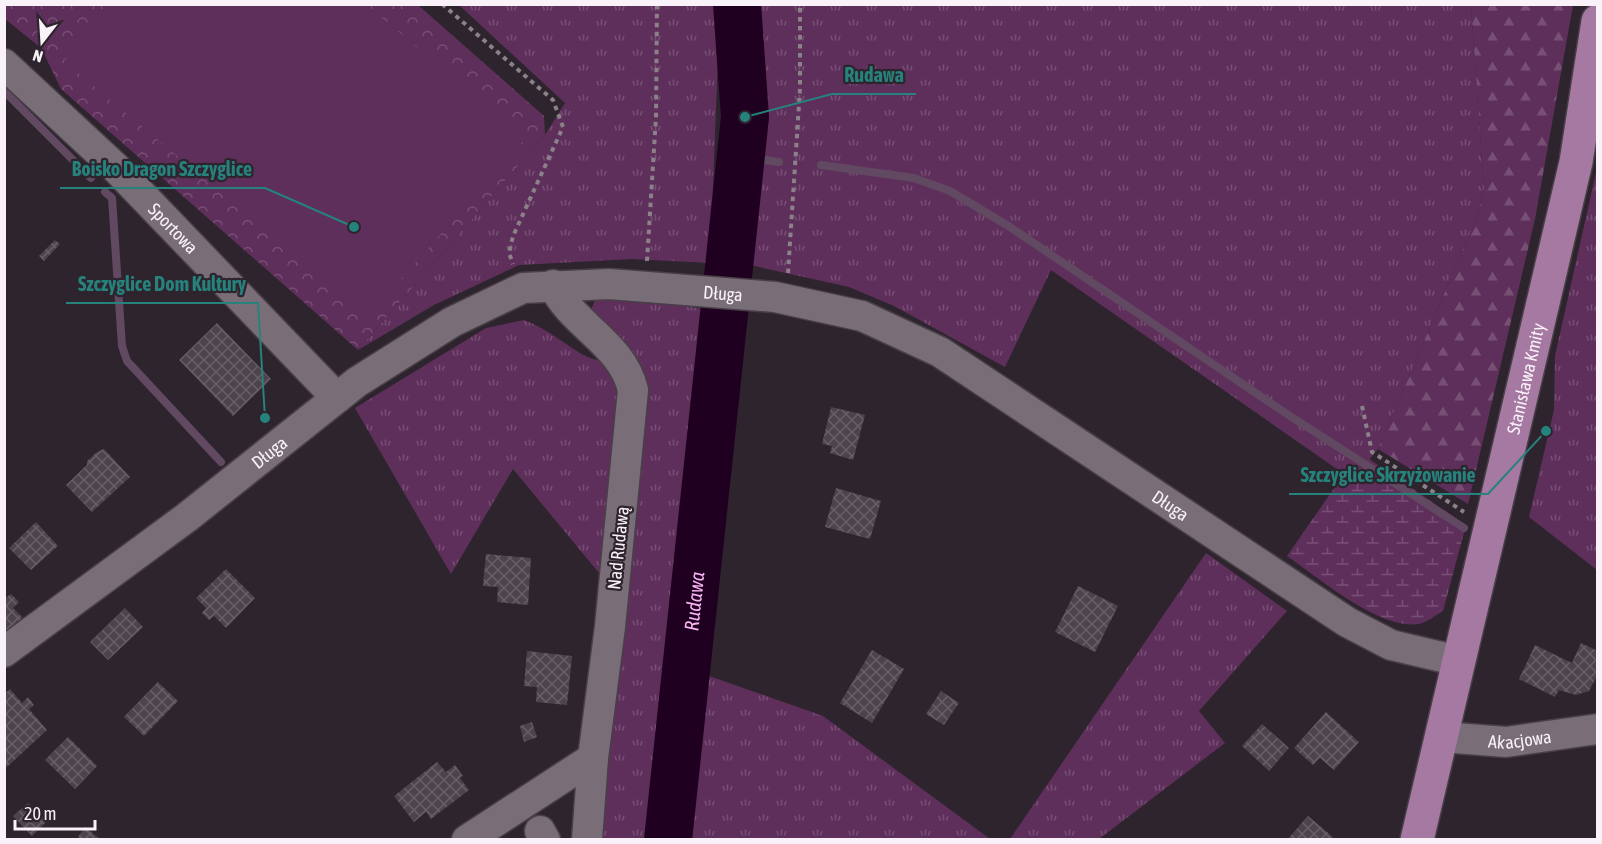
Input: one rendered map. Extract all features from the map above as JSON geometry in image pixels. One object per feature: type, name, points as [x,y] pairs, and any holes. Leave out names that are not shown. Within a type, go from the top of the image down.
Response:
[{"type":"main road","name":"Stanisława Kmity","points":[[1417,840],[1576,162],[1598,21]]},
{"type":"street","name":"Sportowa","points":[[4,64],[115,167],[337,398]]},
{"type":"street","name":"Długa","points":[[4,652],[186,518],[337,398],[452,322],[523,288],[609,284],[672,288],[781,289],[862,316],[940,352],[1347,622],[1391,645],[1459,661]]},
{"type":"street","name":"Nad Rudawą","points":[[553,285],[560,301],[626,367],[633,390],[610,627],[593,758],[587,840]]},
{"type":"street","name":"Akacjowa","points":[[1442,737],[1506,742],[1598,729]]},
{"type":"street","points":[[467,840],[593,758]]},
{"type":"path","points":[[442,4],[552,100],[563,127],[513,236],[509,253],[523,288]]},
{"type":"path","points":[[647,267],[656,117],[657,4]]},
{"type":"path","points":[[781,289],[800,89],[800,4]]},
{"type":"path","points":[[1362,406],[1372,452],[1490,528]]},
{"type":"green space","points":[[112,4],[367,5],[525,139],[368,316],[64,61]]},
{"type":"green space","points":[[4,5],[418,5],[544,116],[545,135],[358,350],[61,89],[41,48],[5,19]]},
{"type":"green space","points":[[459,5],[720,5],[710,263],[632,259],[519,265],[434,305],[358,350],[545,135],[565,103]]},
{"type":"green space","points":[[748,5],[1471,5],[1484,189],[1476,219],[1378,449],[1369,459],[1344,474],[1051,270],[1005,367],[894,306],[849,287],[741,263],[749,86]]},
{"type":"green space","points":[[1471,5],[1573,5],[1535,219],[1468,504],[1378,449],[1476,219],[1484,189]]},
{"type":"green space","points":[[1597,168],[1597,570],[1529,517],[1554,410],[1555,356]]},
{"type":"green space","points":[[610,294],[741,315],[709,676],[823,716],[990,839],[596,839],[641,398],[590,312],[595,300]]},
{"type":"green space","points":[[524,320],[580,353],[609,365],[619,375],[604,579],[513,469],[451,574],[355,408],[486,328]]},
{"type":"green space","points":[[1369,459],[1466,525],[1443,611],[1419,624],[1403,624],[1368,611],[1332,589],[1287,556],[1344,474]]},
{"type":"green space","points":[[1206,553],[1287,611],[1199,711],[1225,743],[1099,839],[1010,839]]},
{"type":"building","points":[[55,240],[60,244],[44,261],[39,256]]},
{"type":"building","points":[[217,323],[271,379],[233,416],[179,360]]},
{"type":"building","points":[[831,407],[865,415],[853,460],[830,453],[832,446],[822,444]]},
{"type":"building","points":[[104,449],[130,477],[92,512],[66,485],[87,465],[87,461]]},
{"type":"building","points":[[836,488],[881,501],[870,539],[825,527]]},
{"type":"building","points":[[36,522],[58,546],[31,570],[9,548]]},
{"type":"building","points":[[486,554],[531,558],[528,605],[497,602],[498,587],[483,586]]},
{"type":"building","points":[[226,569],[255,598],[226,628],[214,616],[209,620],[202,613],[206,608],[196,598]]},
{"type":"building","points":[[1078,586],[1118,606],[1095,652],[1055,632]]},
{"type":"building","points":[[11,594],[19,602],[13,608],[27,622],[4,641],[4,599]]},
{"type":"building","points":[[125,608],[143,627],[108,660],[90,642]]},
{"type":"building","points":[[1581,643],[1598,651],[1598,674],[1589,691],[1576,695],[1559,690],[1555,697],[1519,679],[1535,645],[1572,663]]},
{"type":"building","points":[[872,650],[904,669],[872,723],[840,703]]},
{"type":"building","points":[[527,651],[572,656],[567,705],[536,702],[537,687],[524,686]]},
{"type":"building","points":[[158,682],[178,701],[144,736],[124,717]]},
{"type":"building","points":[[10,689],[22,703],[28,697],[34,705],[29,709],[47,730],[7,767],[4,764],[4,694]]},
{"type":"building","points":[[941,691],[959,703],[944,725],[926,714]]},
{"type":"building","points":[[1326,712],[1359,742],[1334,770],[1320,758],[1313,765],[1294,748]]},
{"type":"building","points":[[532,722],[537,737],[524,742],[520,726]]},
{"type":"building","points":[[1262,724],[1289,748],[1269,771],[1242,746]]},
{"type":"building","points":[[68,737],[97,766],[75,789],[45,760]]},
{"type":"building","points":[[437,762],[446,772],[455,765],[463,776],[460,778],[469,790],[431,819],[426,812],[414,822],[394,796]]},
{"type":"building","points":[[28,803],[47,821],[32,836],[13,816]]},
{"type":"building","points":[[1308,816],[1333,837],[1330,840],[1287,840]]},
{"type":"building","points":[[85,827],[101,840],[76,840]]},
{"type":"waterway","name":"Rudawa","points":[[668,840],[745,117],[737,4]]},
{"type":"waterway","points":[[4,91],[91,178]]},
{"type":"waterway","points":[[741,157],[779,162]]},
{"type":"waterway","points":[[821,165],[914,178],[950,191],[1010,227],[1290,416],[1464,528]]},
{"type":"waterway","points":[[105,192],[112,198],[122,346],[127,361],[221,462]]},
{"type":"place","name":"Rudawa","points":[[745,117]]},
{"type":"place","name":"Boisko Dragon Szczyglice","points":[[354,227]]},
{"type":"place","name":"Szczyglice Dom Kultury","points":[[265,418]]},
{"type":"place","name":"Szczyglice Skrzyżowanie","points":[[1546,431]]}]
